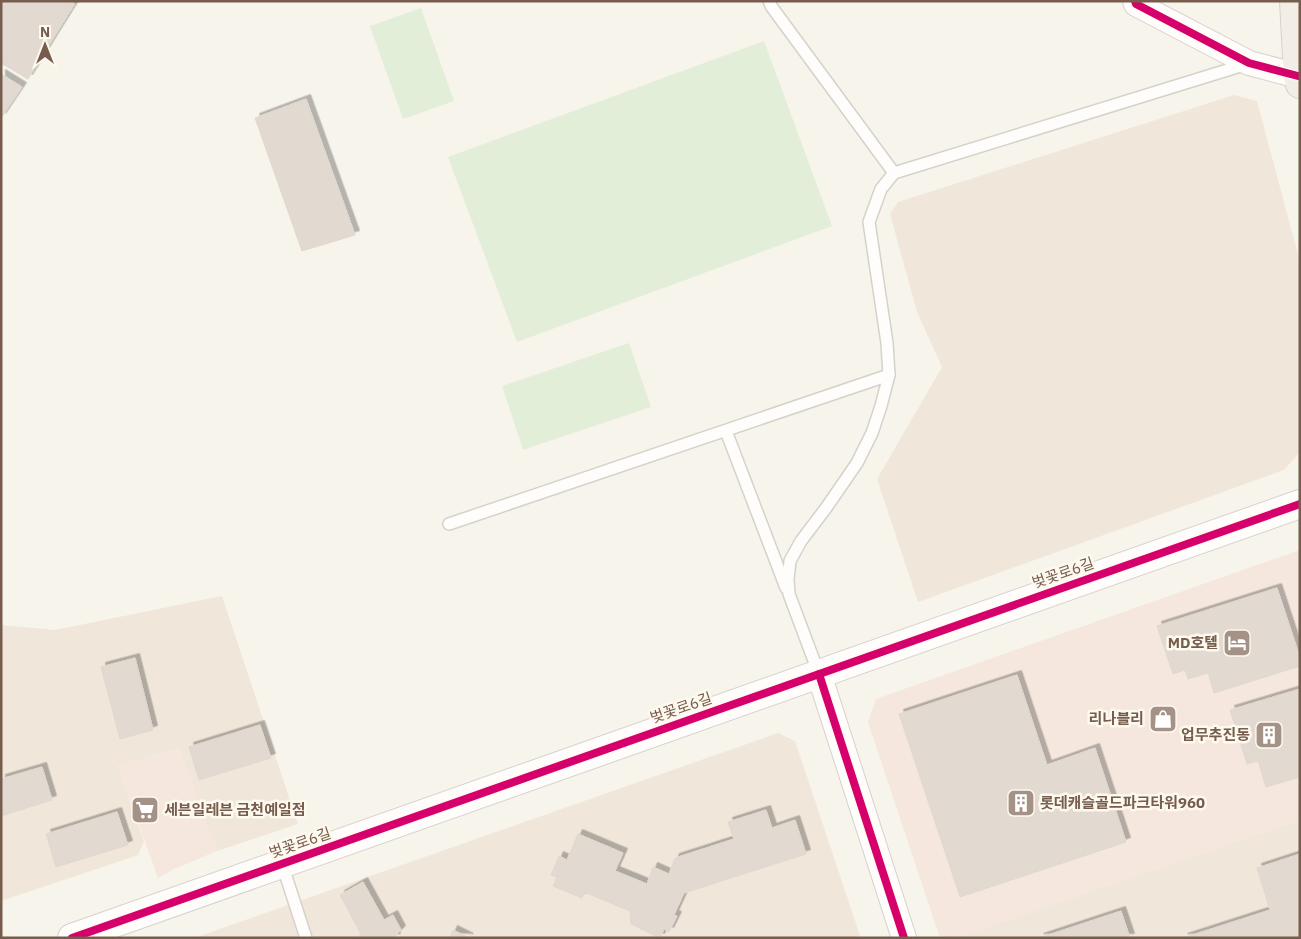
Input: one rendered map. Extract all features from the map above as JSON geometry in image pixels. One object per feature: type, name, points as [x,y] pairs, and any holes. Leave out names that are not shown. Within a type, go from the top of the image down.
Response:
[{"type":"main road","points":[[1294,1],[1299,80]]},
{"type":"street","points":[[1135,1],[1136,4],[1249,63],[1299,80]]},
{"type":"street","name":"벚꽃로6길","points":[[72,938],[1300,504]]},
{"type":"street","points":[[819,674],[904,938]]},
{"type":"lane","points":[[769,1],[894,173]]},
{"type":"lane","points":[[789,594],[790,561],[801,541],[857,463],[872,433],[889,375],[887,343],[869,222],[881,189],[894,173],[1249,63]]},
{"type":"lane","points":[[449,524],[889,375]]},
{"type":"lane","points":[[726,430],[819,674]]},
{"type":"lane","points":[[282,864],[306,938]]},
{"type":"shaded area","points":[[1234,95],[1257,101],[1300,262],[1300,452],[1284,470],[918,602],[877,479],[942,367],[917,312],[890,214],[898,202]]},
{"type":"shaded area","points":[[1300,550],[1300,820],[954,938],[940,938],[868,722],[876,699]]},
{"type":"shaded area","points":[[222,596],[298,824],[217,851],[179,749],[118,766],[144,841],[138,855],[1,901],[1,625],[55,630]]},
{"type":"shaded area","points":[[778,733],[795,741],[861,938],[194,938]]},
{"type":"shaded area","points":[[180,749],[217,851],[174,869],[158,878],[118,766]]},
{"type":"shaded area","points":[[1300,820],[1300,938],[954,938]]},
{"type":"green space","points":[[421,8],[454,101],[403,119],[370,26]]},
{"type":"green space","points":[[764,41],[832,226],[517,342],[448,157]]},
{"type":"green space","points":[[629,343],[651,407],[523,450],[502,386]]},
{"type":"building","points":[[1,1],[73,1],[74,5],[28,79],[1,63]]},
{"type":"building","points":[[1,74],[22,87],[1,118]]},
{"type":"building","points":[[306,99],[355,235],[302,251],[255,118]]},
{"type":"building","points":[[1277,588],[1300,658],[1300,666],[1214,693],[1208,673],[1188,679],[1185,670],[1173,674],[1157,626]]},
{"type":"building","points":[[135,658],[153,730],[120,739],[101,667]]},
{"type":"building","name":"롯데캐슬골드파크타워960","points":[[1017,675],[1047,765],[1095,748],[1126,842],[960,897],[899,714]]},
{"type":"building","name":"업무추진동","points":[[1300,689],[1300,777],[1266,787],[1258,761],[1247,764],[1230,710]]},
{"type":"building","points":[[260,725],[271,758],[199,780],[189,747]]},
{"type":"building","points":[[42,767],[52,800],[1,816],[1,779]]},
{"type":"building","points":[[766,810],[772,828],[795,820],[806,854],[684,893],[674,915],[677,916],[669,932],[664,929],[660,938],[631,924],[630,911],[584,892],[582,898],[553,886],[557,877],[551,875],[559,856],[567,860],[578,834],[623,853],[615,871],[647,884],[653,867],[669,874],[675,858],[734,839],[728,822]]},
{"type":"building","points":[[117,812],[128,845],[56,867],[46,834]]},
{"type":"building","points":[[1300,854],[1300,938],[1183,938],[1270,910],[1257,868]]},
{"type":"building","points":[[363,882],[384,920],[393,915],[401,930],[395,936],[396,938],[358,938],[361,934],[340,895]]},
{"type":"building","points":[[1121,911],[1130,938],[1039,938]]},
{"type":"building","points":[[453,930],[469,938],[450,937]]},
{"type":"cycle path","points":[[1135,1],[1136,4],[1249,63],[1298,76]]},
{"type":"cycle path","points":[[72,938],[1300,504]]},
{"type":"cycle path","points":[[819,674],[904,938]]},
{"type":"place","name":"MD호텔","points":[[1237,643]]},
{"type":"place","name":"리나블리","points":[[1163,719]]},
{"type":"place","name":"업무추진동","points":[[1269,735]]},
{"type":"place","name":"롯데캐슬골드파크타워960","points":[[1021,803]]},
{"type":"place","name":"세븐일레븐 금천예일점","points":[[145,810]]}]
